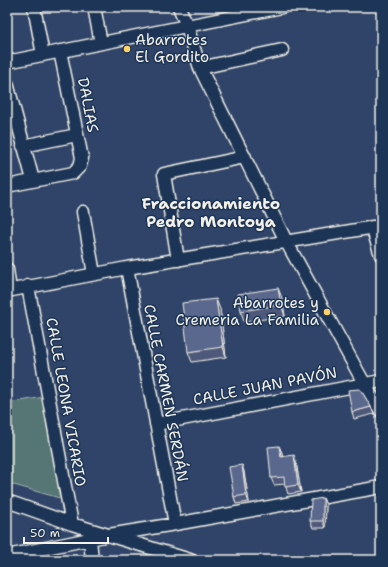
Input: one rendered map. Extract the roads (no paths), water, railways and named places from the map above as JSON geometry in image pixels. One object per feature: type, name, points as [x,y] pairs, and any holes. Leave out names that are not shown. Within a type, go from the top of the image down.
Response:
[{"type":"street","points":[[34,7],[43,55]]},
{"type":"street","points":[[94,7],[101,43]]},
{"type":"street","points":[[179,7],[187,26],[200,68],[286,241],[364,384],[381,411]]},
{"type":"street","points":[[7,62],[282,7]]},
{"type":"street","points":[[200,68],[282,50]]},
{"type":"street","name":"DALIAS","points":[[33,180],[73,173],[80,166],[82,158],[60,52]]},
{"type":"street","points":[[7,83],[33,180],[7,186]]},
{"type":"street","points":[[23,146],[77,135]]},
{"type":"street","points":[[178,260],[164,174],[245,157]]},
{"type":"street","points":[[83,212],[94,274]]},
{"type":"street","points":[[7,270],[8,290],[126,268],[376,226],[381,255]]},
{"type":"street","name":"CALLE CARMEN SERDÁN","points":[[126,268],[175,524]]},
{"type":"street","name":"CALLE LEONA VICARIO","points":[[28,286],[72,524]]},
{"type":"street","name":"CALLE JUAN PAVÓN","points":[[156,424],[381,381]]},
{"type":"street","points":[[7,556],[109,534],[175,524],[381,487]]},
{"type":"street","points":[[7,501],[72,524],[109,534],[190,560]]},
{"type":"street","points":[[90,539],[92,560]]},
{"type":"place","name":"Abarrotes El Gordito","points":[[127,49]]},
{"type":"place","name":"Abarrotes y Cremeria La Familia","points":[[327,312]]},
{"type":"district","name":"Fraccionamiento Pedro Montoya","points":[[211,212]]}]
